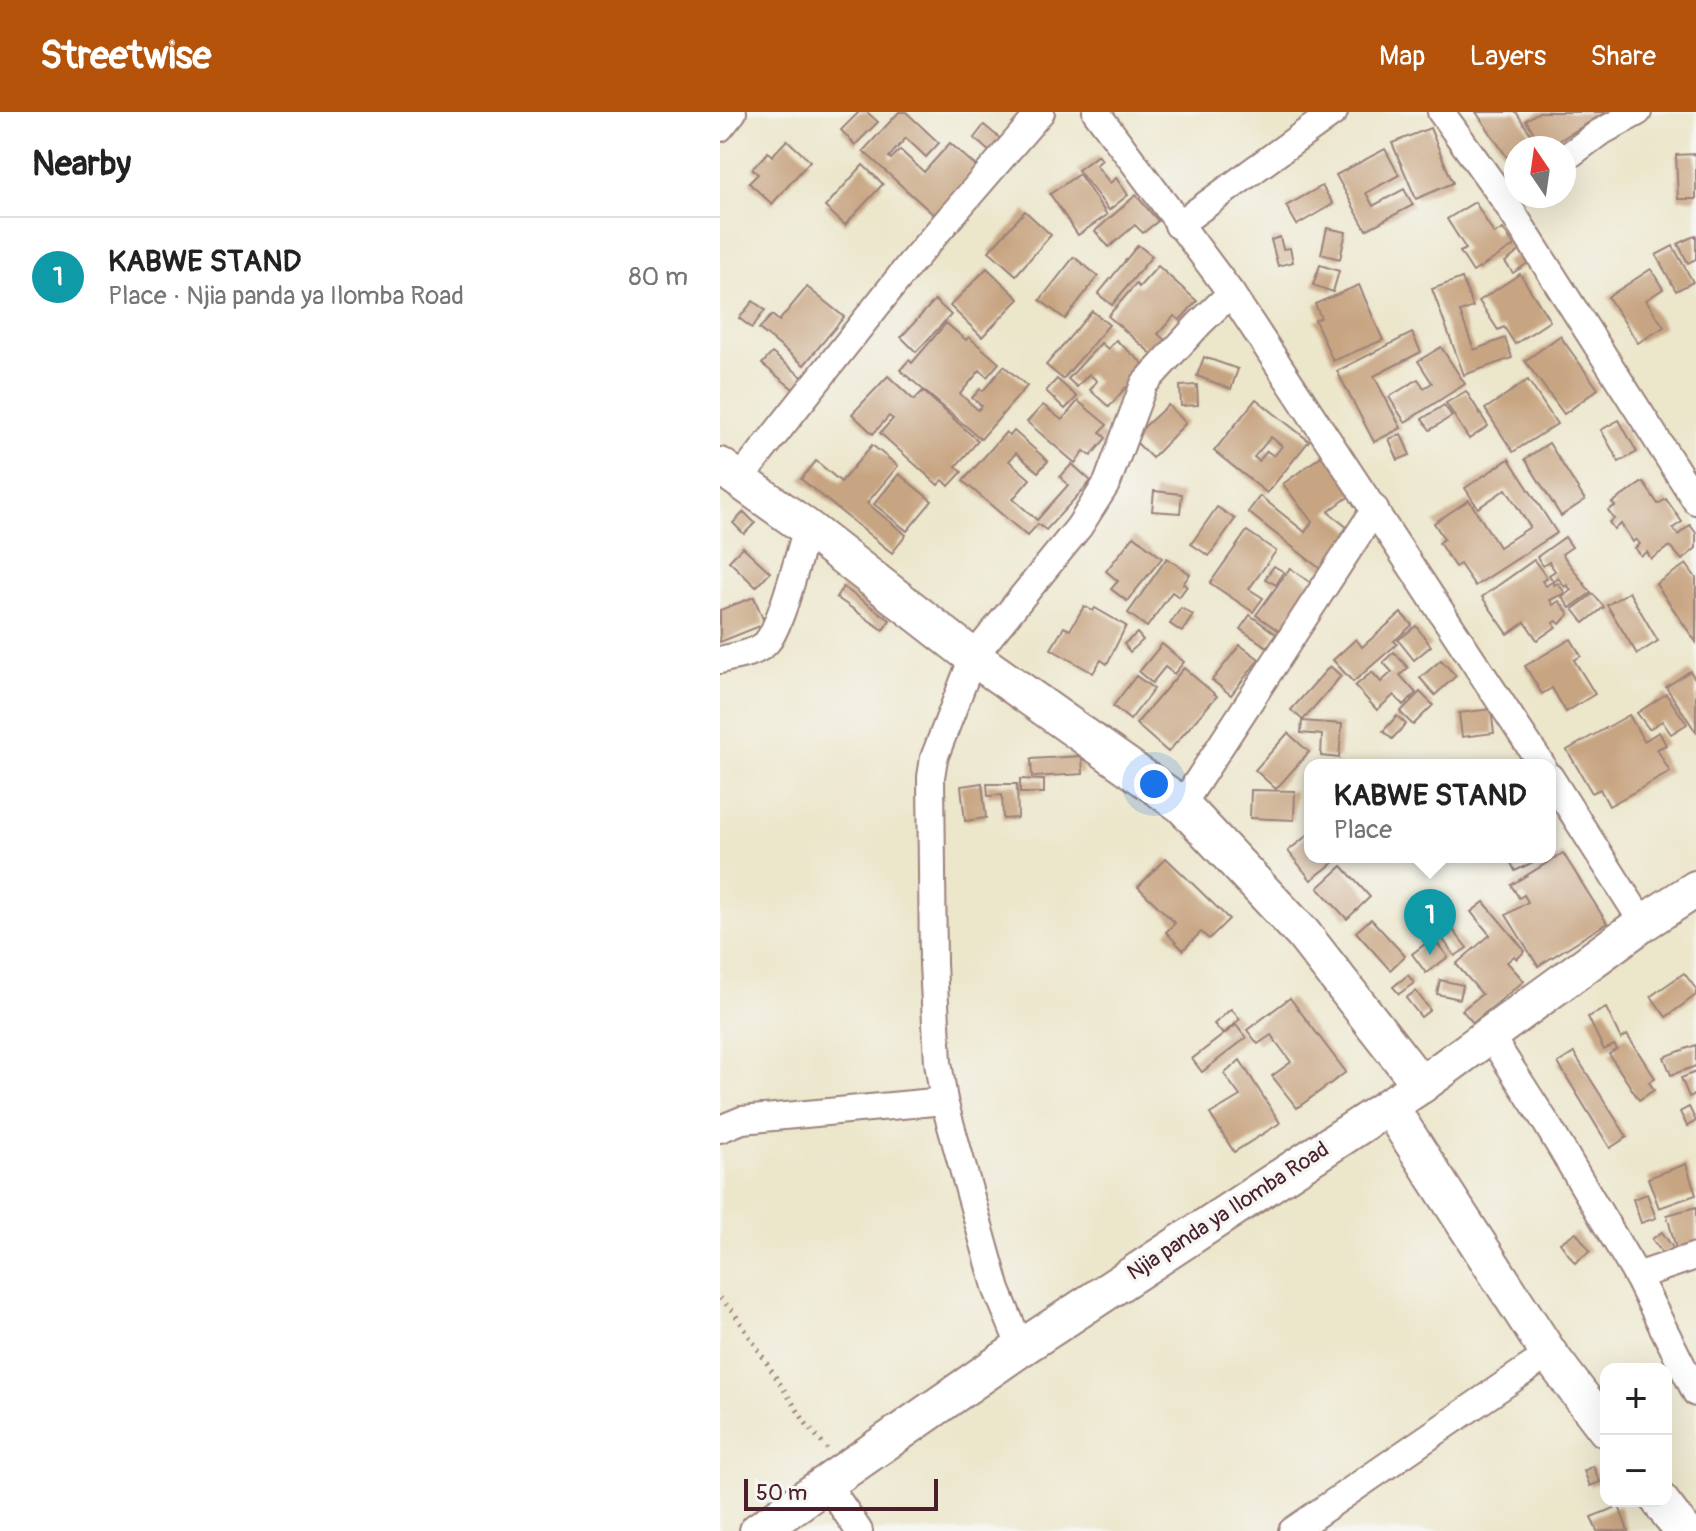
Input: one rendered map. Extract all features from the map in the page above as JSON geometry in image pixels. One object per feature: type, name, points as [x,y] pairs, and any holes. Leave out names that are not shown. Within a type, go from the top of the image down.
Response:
[{"type":"main road","points":[[729,473],[807,528],[973,657],[1182,805],[1303,934],[1421,1085]]},
{"type":"main road","name":"Njia panda ya Ilomba Road","points":[[758,1531],[1021,1348],[1421,1085],[1643,923],[1696,889]]},
{"type":"main road","points":[[1389,1106],[1549,1354],[1600,1421]]},
{"type":"main road","points":[[1665,1507],[1683,1531]]},
{"type":"street","points":[[720,128],[733,112]]},
{"type":"street","points":[[729,473],[1041,112]]},
{"type":"street","points":[[1096,112],[1231,293],[1538,759]]},
{"type":"street","points":[[1178,225],[1334,112]]},
{"type":"street","points":[[1441,112],[1504,188]]},
{"type":"street","points":[[1576,150],[1599,133],[1638,112]]},
{"type":"street","points":[[1518,208],[1696,501]]},
{"type":"street","points":[[1021,1348],[997,1290],[944,1101],[938,1062],[933,964],[931,777],[934,758],[973,657],[1079,527],[1107,483],[1144,384],[1231,293]]},
{"type":"street","points":[[1182,805],[1375,509]]},
{"type":"street","points":[[720,660],[749,652],[767,642],[776,626],[807,528]]},
{"type":"street","points":[[1556,786],[1643,923]]},
{"type":"street","points":[[1489,1034],[1637,1276],[1696,1393]]},
{"type":"street","points":[[720,1129],[742,1120],[944,1101]]},
{"type":"street","points":[[1637,1276],[1696,1256]]},
{"type":"street","points":[[1292,1531],[1549,1354]]},
{"type":"street","points":[[836,1478],[859,1531]]},
{"type":"path","points":[[720,1298],[733,1311],[805,1422],[836,1478]]},
{"type":"building","points":[[859,112],[867,112],[878,122],[855,145],[841,130]]},
{"type":"building","points":[[899,112],[906,112],[939,143],[926,157],[906,138],[889,157],[891,159],[900,150],[924,172],[950,143],[977,167],[934,215],[863,151]]},
{"type":"building","points":[[1476,112],[1516,112],[1532,136],[1504,136],[1504,153]]},
{"type":"building","points":[[1539,112],[1606,112],[1567,136],[1536,136],[1526,120]]},
{"type":"building","points":[[984,125],[1002,140],[991,153],[974,138]]},
{"type":"building","points":[[1430,128],[1453,183],[1416,199],[1392,143]]},
{"type":"building","points":[[787,140],[810,161],[772,204],[749,183],[758,174],[752,169],[768,152],[772,156]]},
{"type":"building","points":[[1385,149],[1399,175],[1366,193],[1373,206],[1404,189],[1413,205],[1366,230],[1336,175]]},
{"type":"building","points":[[1696,154],[1696,199],[1678,199],[1676,155]]},
{"type":"building","points":[[1098,155],[1102,160],[1096,165],[1110,183],[1116,178],[1128,195],[1109,210],[1078,170]]},
{"type":"building","points":[[863,165],[883,184],[845,225],[825,207]]},
{"type":"building","points":[[1079,174],[1107,215],[1078,235],[1050,194]]},
{"type":"building","points":[[1322,186],[1333,204],[1297,225],[1286,206]]},
{"type":"building","points":[[1136,195],[1158,221],[1143,233],[1135,225],[1109,247],[1095,231]]},
{"type":"building","points":[[1475,202],[1494,234],[1503,229],[1514,246],[1473,272],[1460,252],[1466,249],[1447,219]]},
{"type":"building","points":[[1025,211],[1051,235],[1016,275],[989,251]]},
{"type":"building","points":[[1327,228],[1346,232],[1340,259],[1321,254]]},
{"type":"building","points":[[1696,235],[1696,259],[1688,263],[1678,244]]},
{"type":"building","points":[[1280,237],[1283,249],[1290,248],[1293,262],[1278,266],[1271,240]]},
{"type":"building","points":[[1138,245],[1152,256],[1112,305],[1098,294]]},
{"type":"building","points":[[1673,246],[1693,282],[1676,291],[1656,255]]},
{"type":"building","points":[[1520,251],[1528,263],[1513,273],[1505,262]]},
{"type":"building","points":[[1074,257],[1098,276],[1065,319],[1040,300]]},
{"type":"building","points":[[1320,265],[1339,271],[1333,292],[1313,285]]},
{"type":"building","points":[[1158,266],[1197,301],[1180,320],[1174,316],[1158,334],[1166,341],[1153,355],[1108,316],[1136,284],[1139,287]]},
{"type":"building","points":[[987,268],[1019,299],[982,337],[950,306]]},
{"type":"building","points":[[1651,269],[1663,289],[1646,300],[1664,327],[1638,343],[1608,297]]},
{"type":"building","points":[[1520,274],[1550,321],[1515,344],[1504,327],[1498,330],[1479,301]]},
{"type":"building","points":[[1462,278],[1473,307],[1460,312],[1474,350],[1505,338],[1512,358],[1464,375],[1432,289]]},
{"type":"building","points":[[1359,285],[1383,340],[1333,361],[1315,320],[1321,318],[1315,304]]},
{"type":"building","points":[[807,287],[844,317],[804,365],[759,329],[772,315],[779,321]]},
{"type":"building","points":[[935,300],[951,315],[916,352],[901,337]]},
{"type":"building","points":[[753,301],[765,310],[752,328],[739,318]]},
{"type":"building","points":[[1092,311],[1109,325],[1063,379],[1046,365]]},
{"type":"building","points":[[946,323],[966,340],[969,337],[999,363],[987,377],[980,370],[960,394],[978,410],[982,406],[972,398],[980,389],[983,391],[1004,366],[1027,386],[981,439],[900,370],[909,360],[912,363]]},
{"type":"building","points":[[1412,333],[1421,352],[1374,376],[1401,428],[1374,442],[1337,371]]},
{"type":"building","points":[[1560,336],[1598,389],[1564,414],[1525,361]]},
{"type":"building","points":[[1116,340],[1149,369],[1130,390],[1126,387],[1109,407],[1090,390],[1097,381],[1089,374],[1077,387],[1068,379],[1101,343],[1108,349]]},
{"type":"building","points":[[1441,347],[1465,384],[1405,422],[1389,397],[1418,379],[1424,388],[1432,383],[1418,361]]},
{"type":"building","points":[[772,353],[811,384],[802,396],[762,364]]},
{"type":"building","points":[[1204,357],[1238,369],[1231,389],[1197,376]]},
{"type":"building","points":[[888,376],[914,400],[923,391],[978,441],[956,466],[962,472],[949,486],[943,480],[938,485],[880,433],[893,419],[889,416],[873,434],[852,414]]},
{"type":"building","points":[[1057,379],[1077,397],[1065,409],[1046,391]]},
{"type":"building","points":[[1528,380],[1557,424],[1513,452],[1485,409]]},
{"type":"building","points":[[1197,385],[1198,405],[1181,406],[1180,386]]},
{"type":"building","points":[[1466,391],[1488,426],[1469,439],[1446,403]]},
{"type":"building","points":[[1256,399],[1309,441],[1267,493],[1214,451]],"holes":[[[1271,437],[1282,446],[1274,456],[1267,451],[1259,461],[1254,457]]]},
{"type":"building","points":[[1078,401],[1107,425],[1100,432],[1106,438],[1091,456],[1084,451],[1075,463],[1027,422],[1043,405],[1062,420]]},
{"type":"building","points":[[1168,405],[1186,423],[1152,458],[1132,438]]},
{"type":"building","points":[[1444,405],[1452,416],[1430,430],[1422,419]]},
{"type":"building","points":[[1619,420],[1637,452],[1619,462],[1601,430]]},
{"type":"building","points":[[1014,431],[1048,461],[1038,472],[1016,453],[1009,461],[1030,479],[1013,499],[1037,520],[1068,485],[1060,477],[1072,464],[1091,481],[1046,530],[1038,524],[1027,536],[963,481],[1006,432],[1010,436]]},
{"type":"building","points":[[1401,434],[1410,455],[1398,460],[1389,439]]},
{"type":"building","points":[[1549,443],[1585,500],[1561,516],[1525,459]]},
{"type":"building","points":[[872,445],[898,466],[867,503],[906,535],[892,553],[801,479],[816,461],[841,482]]},
{"type":"building","points":[[1327,452],[1356,491],[1328,512],[1354,533],[1323,571],[1248,512],[1260,496],[1305,532],[1312,522],[1283,484]]},
{"type":"building","points":[[1509,459],[1557,533],[1475,586],[1460,564],[1455,567],[1439,543],[1444,539],[1434,523],[1469,500],[1499,547],[1530,527],[1506,489],[1478,508],[1465,488]]},
{"type":"building","points":[[899,474],[932,501],[907,531],[874,504]]},
{"type":"building","points":[[1643,482],[1658,504],[1666,499],[1682,522],[1673,528],[1678,535],[1690,525],[1696,533],[1696,548],[1682,560],[1670,546],[1651,559],[1647,552],[1641,556],[1635,548],[1640,544],[1636,539],[1633,542],[1621,524],[1614,529],[1609,522],[1614,519],[1608,510],[1615,506],[1612,503]]},
{"type":"building","points":[[1154,491],[1182,494],[1180,513],[1152,511]]},
{"type":"building","points":[[1217,507],[1235,519],[1209,556],[1191,544]]},
{"type":"building","points":[[744,512],[755,523],[744,534],[733,523]]},
{"type":"building","points":[[1247,531],[1276,551],[1249,589],[1263,598],[1253,612],[1210,583]]},
{"type":"building","points":[[1134,536],[1162,558],[1127,601],[1111,589],[1118,581],[1106,571]]},
{"type":"building","points":[[1565,537],[1572,547],[1562,554],[1591,593],[1570,608],[1562,597],[1571,590],[1558,578],[1554,582],[1549,575],[1555,571],[1549,562],[1543,566],[1537,557]]},
{"type":"building","points":[[743,547],[770,572],[756,587],[729,561]]},
{"type":"building","points":[[1167,558],[1190,574],[1183,584],[1187,586],[1179,597],[1172,592],[1147,627],[1128,613]]},
{"type":"building","points":[[1534,560],[1547,578],[1542,581],[1546,586],[1552,582],[1554,585],[1558,583],[1565,593],[1550,600],[1553,605],[1559,601],[1569,614],[1560,624],[1557,621],[1553,623],[1556,627],[1537,640],[1525,622],[1508,634],[1482,597]]},
{"type":"building","points":[[1686,564],[1696,578],[1696,642],[1656,584]]},
{"type":"building","points":[[1274,566],[1284,572],[1276,585],[1265,579]]},
{"type":"building","points":[[1290,568],[1319,589],[1286,636],[1256,615]]},
{"type":"building","points":[[843,587],[890,620],[883,630],[836,597]]},
{"type":"building","points":[[1629,592],[1658,641],[1637,654],[1607,605]]},
{"type":"building","points":[[1593,594],[1604,607],[1584,623],[1573,609]]},
{"type":"building","points":[[754,597],[765,624],[720,642],[720,610]]},
{"type":"building","points":[[1084,606],[1093,611],[1095,608],[1126,626],[1107,664],[1101,660],[1093,673],[1051,649],[1064,627],[1070,630]]},
{"type":"building","points":[[1181,608],[1193,615],[1182,632],[1170,624]]},
{"type":"building","points":[[1401,613],[1412,625],[1394,641],[1397,644],[1353,682],[1333,660],[1356,639],[1362,647]]},
{"type":"building","points":[[1250,615],[1276,634],[1267,647],[1240,629]]},
{"type":"building","points":[[1416,626],[1431,646],[1414,660],[1398,640]]},
{"type":"building","points":[[1137,633],[1143,640],[1130,652],[1124,644]]},
{"type":"building","points":[[1571,639],[1581,656],[1574,660],[1595,694],[1566,712],[1552,688],[1542,694],[1525,666]]},
{"type":"building","points":[[1162,644],[1184,662],[1174,674],[1165,667],[1152,683],[1139,672]]},
{"type":"building","points":[[1240,645],[1259,659],[1231,695],[1212,680]]},
{"type":"building","points":[[1394,652],[1408,668],[1400,675],[1416,693],[1403,705],[1394,695],[1377,710],[1355,686],[1372,672],[1381,682],[1392,672],[1383,662]]},
{"type":"building","points":[[1441,660],[1456,676],[1435,695],[1420,678]]},
{"type":"building","points":[[1330,666],[1341,676],[1303,720],[1291,710]]},
{"type":"building","points":[[1184,668],[1217,696],[1168,752],[1136,724]]},
{"type":"building","points":[[1690,671],[1696,680],[1696,732],[1666,687]]},
{"type":"building","points":[[1136,676],[1154,689],[1130,720],[1113,706]]},
{"type":"building","points":[[1420,692],[1433,705],[1413,725],[1400,712]]},
{"type":"building","points":[[1666,694],[1687,724],[1671,734],[1662,721],[1649,729],[1637,713]]},
{"type":"building","points":[[1491,709],[1494,733],[1462,737],[1459,713]]},
{"type":"building","points":[[1629,715],[1644,741],[1659,732],[1666,745],[1657,749],[1670,772],[1609,806],[1600,789],[1592,793],[1567,750]]},
{"type":"building","points":[[1397,716],[1406,724],[1392,739],[1383,731]]},
{"type":"building","points":[[1302,721],[1342,724],[1339,758],[1321,756],[1322,735],[1301,733]]},
{"type":"building","points":[[1288,733],[1309,752],[1276,789],[1255,770]]},
{"type":"building","points":[[1082,756],[1083,774],[1032,777],[1031,759]]},
{"type":"building","points":[[1020,779],[1044,780],[1044,793],[1020,793]]},
{"type":"building","points":[[982,783],[986,818],[965,821],[961,786]]},
{"type":"building","points":[[987,784],[1017,784],[1018,818],[1003,819],[1002,795],[988,796]]},
{"type":"building","points":[[1251,790],[1295,791],[1294,820],[1250,818]]},
{"type":"building","points":[[1304,838],[1304,863],[1333,863],[1311,880],[1288,851]]},
{"type":"building","points":[[1563,853],[1607,923],[1538,966],[1506,915],[1528,902],[1524,895],[1519,898],[1511,885],[1547,863],[1556,863],[1556,857]]},
{"type":"building","points":[[1166,858],[1229,919],[1209,939],[1201,932],[1183,950],[1166,932],[1175,923],[1138,887]]},
{"type":"building","points":[[1511,863],[1532,863],[1515,871]]},
{"type":"building","points":[[1342,866],[1370,897],[1347,919],[1318,888]]},
{"type":"building","points":[[1484,902],[1525,951],[1517,959],[1514,956],[1507,962],[1524,981],[1473,1023],[1462,1010],[1482,994],[1456,964],[1490,935],[1471,912]]},
{"type":"building","points":[[1371,919],[1405,956],[1390,970],[1356,932]]},
{"type":"building","points":[[1450,926],[1467,948],[1455,956],[1439,934]]},
{"type":"building","points":[[1433,938],[1448,957],[1426,973],[1412,954]]},
{"type":"building","points":[[1684,973],[1696,989],[1696,995],[1666,1017],[1651,996]]},
{"type":"building","points":[[1408,975],[1414,983],[1399,994],[1393,987]]},
{"type":"building","points":[[1440,980],[1463,985],[1460,999],[1437,994]]},
{"type":"building","points":[[1416,991],[1430,1010],[1421,1017],[1406,998]]},
{"type":"building","points":[[1290,998],[1346,1072],[1297,1108],[1272,1076],[1291,1062],[1271,1035],[1258,1044],[1247,1030]]},
{"type":"building","points":[[1606,1008],[1621,1039],[1627,1035],[1655,1078],[1649,1082],[1654,1090],[1639,1100],[1609,1054],[1617,1049],[1614,1045],[1604,1050],[1588,1017]]},
{"type":"building","points":[[1231,1009],[1240,1019],[1223,1034],[1214,1024]]},
{"type":"building","points":[[1236,1025],[1246,1038],[1202,1072],[1192,1059]]},
{"type":"building","points":[[1696,1045],[1696,1066],[1671,1075],[1664,1057]]},
{"type":"building","points":[[1574,1053],[1627,1137],[1610,1148],[1558,1063]]},
{"type":"building","points":[[1240,1060],[1280,1123],[1234,1152],[1210,1114],[1240,1096],[1224,1074]]},
{"type":"building","points":[[1696,1072],[1696,1094],[1689,1097],[1681,1078]]},
{"type":"building","points":[[1689,1107],[1696,1121],[1687,1126],[1680,1112]]},
{"type":"building","points":[[1686,1164],[1696,1195],[1659,1208],[1648,1178]]},
{"type":"building","points":[[1647,1194],[1656,1218],[1641,1223],[1633,1199]]},
{"type":"building","points":[[1696,1207],[1696,1244],[1676,1249],[1667,1215]]},
{"type":"building","points":[[1576,1232],[1590,1251],[1575,1263],[1560,1243]]},
{"type":"building","points":[[1662,1232],[1673,1248],[1663,1254],[1652,1239]]},
{"type":"building","points":[[1593,1466],[1600,1482],[1590,1486],[1584,1471]]},
{"type":"building","points":[[1619,1507],[1628,1531],[1597,1531],[1591,1517]]},
{"type":"place","name":"KABWE STAND","points":[[1430,955]]}]
